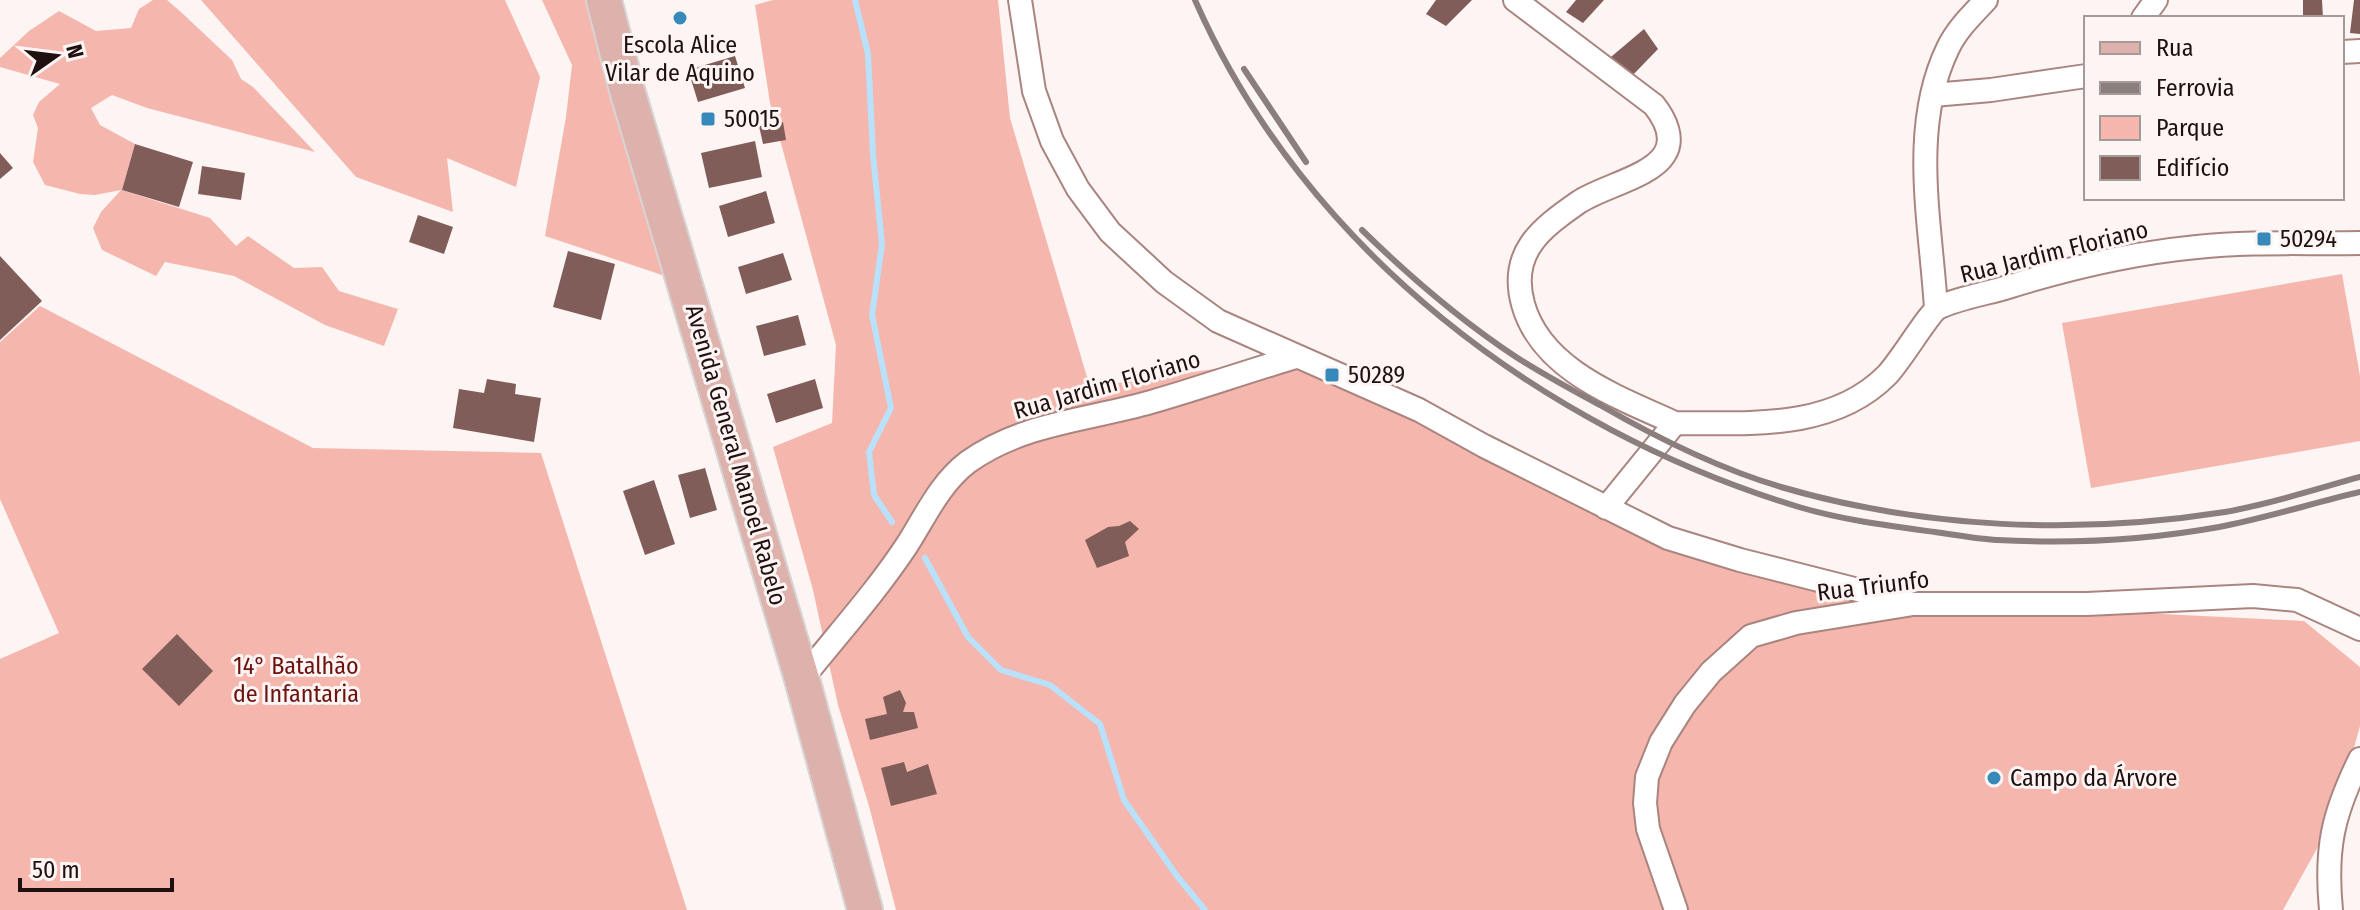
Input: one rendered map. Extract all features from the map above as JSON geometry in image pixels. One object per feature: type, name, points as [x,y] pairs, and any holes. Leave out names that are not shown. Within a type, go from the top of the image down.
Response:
[{"type":"main road","name":"Avenida General Manoel Rabelo","points":[[604,0],[627,90],[802,679],[865,910]]},
{"type":"street","name":"Rua Jardim Floriano","points":[[1020,0],[1034,91],[1052,141],[1078,189],[1110,232],[1164,282],[1218,321],[1419,410],[1668,538],[1740,560],[1913,604]]},
{"type":"street","points":[[1515,0],[1654,105],[1663,116],[1668,131],[1668,145],[1663,157],[1653,166],[1582,200],[1533,241],[1520,263],[1518,285],[1534,333],[1584,378],[1675,423],[1606,508]]},
{"type":"street","points":[[1936,309],[1926,161],[1933,95],[1948,47],[1964,23],[1986,0]]},
{"type":"street","points":[[1933,95],[2084,76]]},
{"type":"street","name":"Rua Jardim Floriano","points":[[1675,423],[1770,422],[1829,412],[1853,400],[1885,377],[1907,352],[1936,309],[2051,274],[2122,257],[2210,246],[2360,243]]},
{"type":"street","name":"Rua Jardim Floriano","points":[[802,679],[906,546],[944,487],[965,464],[993,446],[1065,420],[1149,402],[1296,357]]},
{"type":"street","name":"Rua Triunfo","points":[[1676,910],[1648,829],[1645,803],[1647,777],[1661,742],[1685,704],[1711,672],[1751,636],[1796,623],[1913,604],[2087,604],[2253,596],[2297,600],[2360,629]]},
{"type":"street","points":[[2331,910],[2330,841],[2335,816],[2360,759]]},
{"type":"green space","points":[[153,0],[167,0],[182,13],[232,60],[241,79],[253,87],[315,152],[147,108],[112,95],[91,108],[100,125],[135,144],[122,190],[210,218],[236,246],[248,236],[294,268],[322,267],[339,291],[398,309],[384,346],[325,325],[234,276],[165,262],[156,276],[102,250],[93,228],[101,212],[121,190],[95,195],[45,185],[33,162],[38,128],[33,115],[39,102],[60,84],[0,67],[0,58],[29,31],[59,11],[96,31],[131,28],[139,9]]},
{"type":"green space","points":[[201,0],[505,0],[540,77],[516,187],[447,158],[453,212],[356,177]]},
{"type":"green space","points":[[542,0],[588,0],[671,278],[545,236],[572,65]]},
{"type":"green space","points":[[773,0],[998,0],[1010,118],[1090,387],[1296,357],[1715,552],[1961,604],[2304,621],[2360,667],[2360,726],[2335,816],[2283,910],[896,910],[838,705],[813,590],[773,447],[832,423],[836,345],[770,103],[755,5]]},
{"type":"green space","points":[[2342,274],[2360,376],[2360,441],[2091,488],[2062,323]]},
{"type":"green space","name":"14° Batalhão de Infantaria","points":[[40,306],[313,448],[541,453],[687,910],[0,910],[0,659],[59,633],[0,499],[0,342]]},
{"type":"building","points":[[1436,0],[1472,0],[1446,26],[1426,14]]},
{"type":"building","points":[[1576,0],[1604,0],[1583,23],[1566,12]]},
{"type":"building","points":[[2303,0],[2322,0],[2323,16],[2303,16]]},
{"type":"building","points":[[2354,0],[2360,0],[2360,34],[2350,33]]},
{"type":"building","points":[[1644,29],[1658,49],[1629,79],[1605,62]]},
{"type":"building","points":[[735,56],[745,88],[698,102],[688,70]]},
{"type":"building","points":[[783,122],[786,140],[763,144],[759,126]]},
{"type":"building","points":[[755,141],[762,177],[709,188],[701,153]]},
{"type":"building","points":[[135,144],[193,162],[179,207],[122,190]]},
{"type":"building","points":[[0,153],[13,168],[0,179]]},
{"type":"building","points":[[202,166],[245,173],[241,200],[198,194]]},
{"type":"building","points":[[766,191],[775,223],[728,237],[719,206]]},
{"type":"building","points":[[418,215],[453,227],[444,254],[409,242]]},
{"type":"building","points":[[568,251],[615,264],[601,320],[553,307]]},
{"type":"building","points":[[783,253],[792,280],[746,294],[738,267]]},
{"type":"building","points":[[0,256],[42,301],[0,340]]},
{"type":"building","points":[[798,315],[806,345],[764,356],[756,326]]},
{"type":"building","points":[[487,379],[516,384],[515,394],[541,398],[534,442],[453,428],[459,389],[484,393]]},
{"type":"building","points":[[815,379],[823,408],[776,423],[767,394]]},
{"type":"building","points":[[705,468],[717,510],[690,518],[678,475]]},
{"type":"building","points":[[654,480],[675,544],[645,555],[623,491]]},
{"type":"building","points":[[1130,521],[1139,529],[1125,542],[1129,556],[1097,568],[1085,540],[1108,527]]},
{"type":"building","points":[[177,634],[213,671],[179,706],[142,669]]},
{"type":"building","points":[[900,690],[906,703],[903,712],[914,712],[918,728],[870,740],[865,719],[887,714],[883,697]]},
{"type":"building","points":[[904,762],[907,772],[928,764],[937,794],[891,806],[881,768]]},
{"type":"waterway","points":[[855,0],[868,54],[873,155],[882,244],[872,315],[891,408],[869,452],[874,495],[892,522]]},
{"type":"waterway","points":[[925,558],[968,637],[1001,670],[1050,685],[1100,724],[1124,800],[1205,910]]},
{"type":"railway","points":[[1195,0],[1242,90],[1300,174],[1367,250],[1442,318],[1524,378],[1612,430],[1704,473],[1832,516],[1974,538],[2025,541],[2108,540],[2192,531],[2360,492]]},
{"type":"railway","points":[[1244,69],[1306,162]]},
{"type":"railway","points":[[1362,230],[1455,313],[1547,376],[1643,429],[1711,461],[1781,487],[1835,501],[1890,512],[2002,524],[2114,524],[2225,512],[2360,477]]},
{"type":"place","name":"Escola Alice Vilar de Aquino","points":[[680,18]]},
{"type":"place","name":"50015","points":[[708,119]]},
{"type":"place","name":"50294","points":[[2264,239]]},
{"type":"place","name":"50289","points":[[1332,375]]},
{"type":"place","name":"Campo da Árvore","points":[[1994,778]]}]
